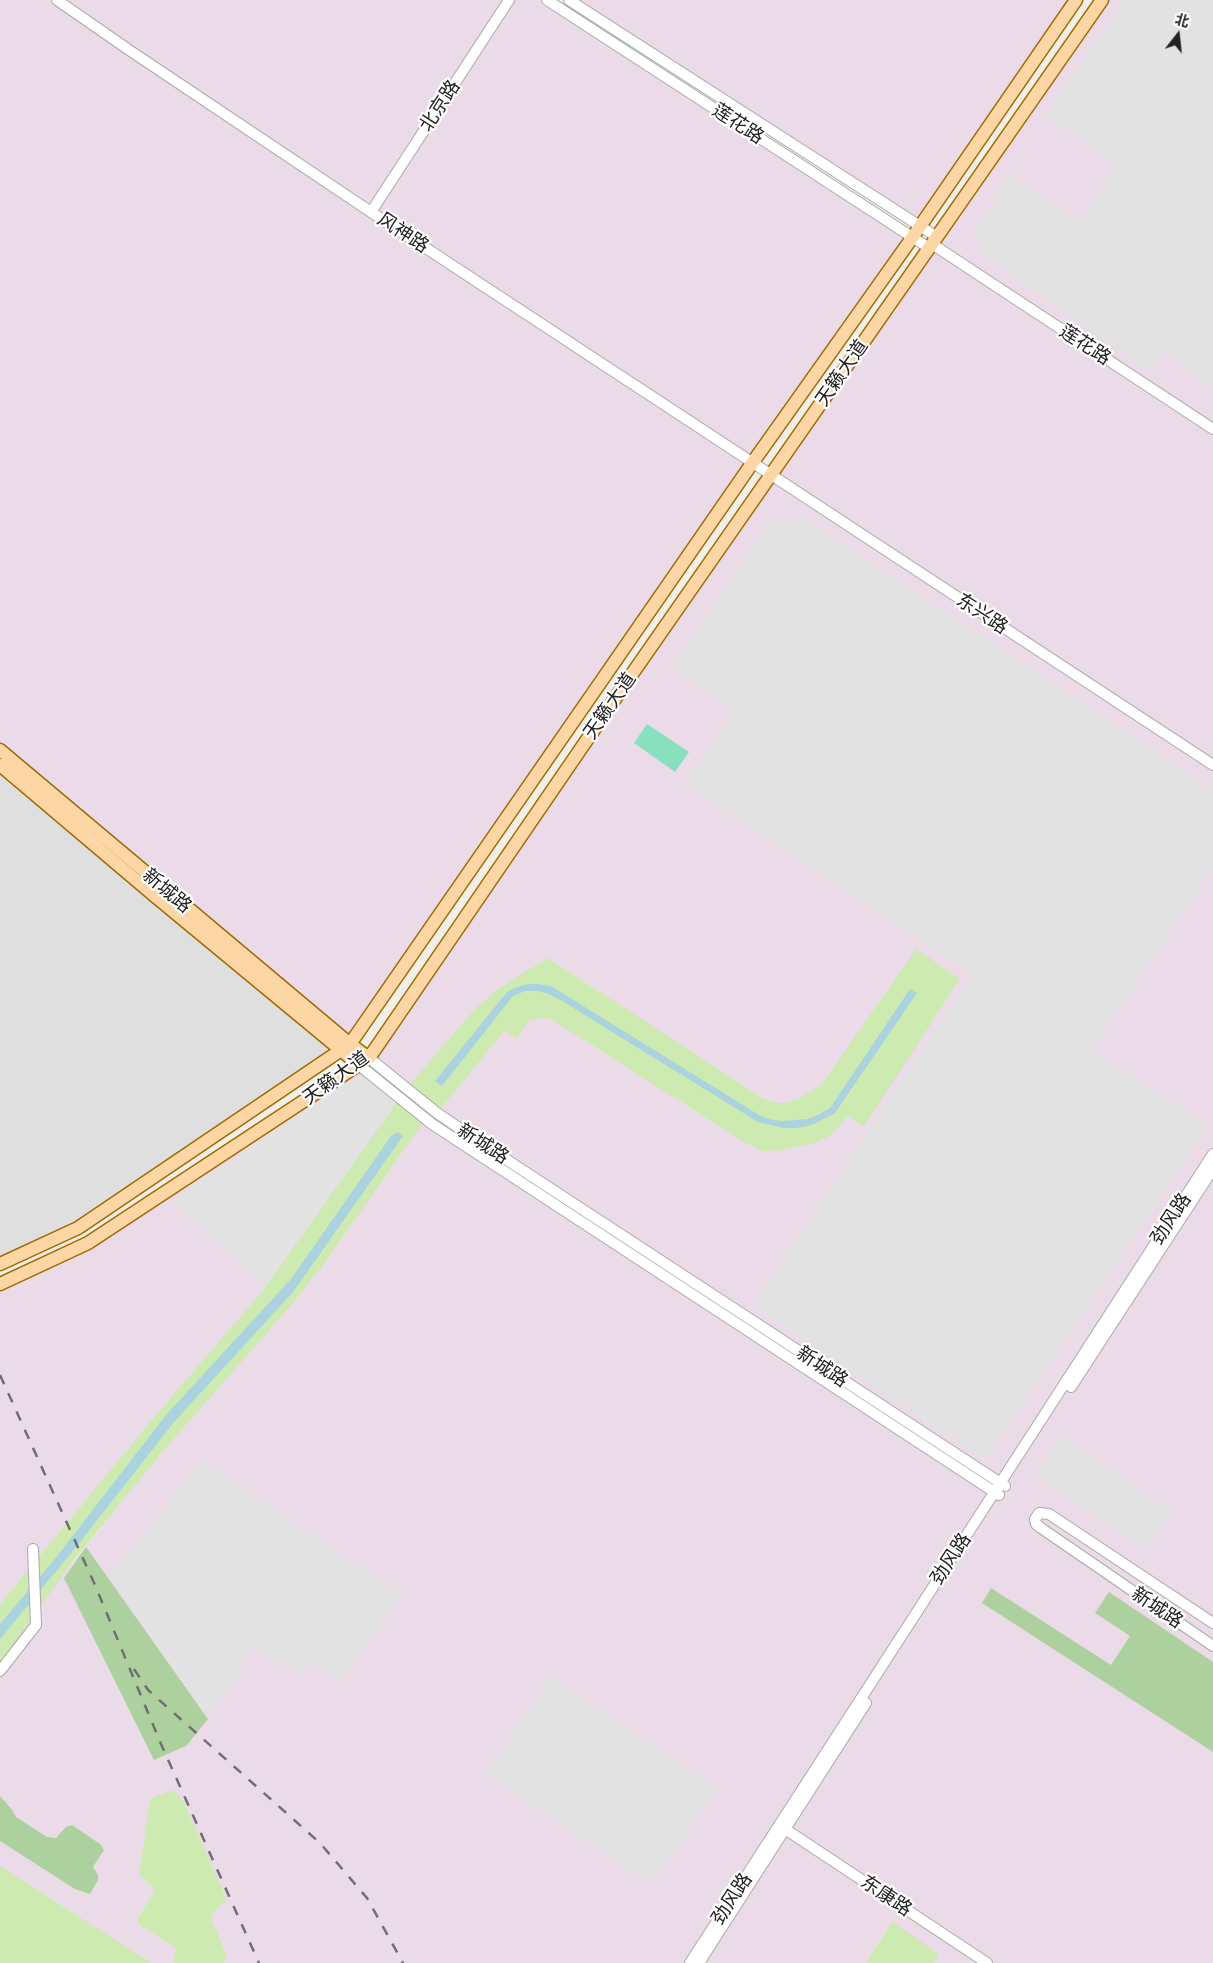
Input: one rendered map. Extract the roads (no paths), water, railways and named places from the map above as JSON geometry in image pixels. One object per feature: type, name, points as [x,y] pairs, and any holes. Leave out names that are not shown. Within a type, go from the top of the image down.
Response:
[{"type":"main road","name":"天籁大道","points":[[0,1264],[78,1228],[345,1048],[753,462],[912,238],[1076,0]]},
{"type":"main road","name":"天籁大道","points":[[0,1284],[88,1243],[364,1062],[1102,0]]},
{"type":"main road","name":"新城路","points":[[0,750],[345,1048]]},
{"type":"main road","name":"新城路","points":[[0,765],[364,1062]]},
{"type":"street","name":"风神路","points":[[57,0],[371,212],[753,462]]},
{"type":"street","name":"北京路","points":[[371,212],[509,0]]},
{"type":"street","name":"莲花路","points":[[547,0],[912,238],[933,243]]},
{"type":"street","name":"莲花路","points":[[570,0],[919,226],[933,243],[1213,429]]},
{"type":"street","name":"东兴路","points":[[753,462],[770,476],[1213,765]]},
{"type":"street","name":"新城路","points":[[364,1062],[432,1124],[1000,1489]]},
{"type":"street","name":"劲风路","points":[[699,1963],[1213,1154]]},
{"type":"street","name":"劲风路","points":[[690,1963],[1000,1489],[1213,1169]]},
{"type":"street","name":"新城路","points":[[1213,1623],[1050,1514],[1039,1513],[1035,1519],[1036,1524],[1040,1528],[1213,1646]]},
{"type":"street","points":[[0,1672],[36,1625],[33,1549]]},
{"type":"street","name":"东康路","points":[[785,1829],[987,1963]]},
{"type":"water","points":[[528,984],[551,986],[759,1115],[768,1119],[782,1121],[807,1119],[830,1108],[910,989],[917,993],[835,1113],[812,1125],[783,1128],[758,1122],[562,1001],[547,993],[537,991],[525,991],[513,996],[442,1086],[435,1081],[507,992]]},
{"type":"water","points":[[398,1132],[403,1136],[293,1292],[174,1422],[73,1551],[0,1639],[0,1624],[58,1555],[166,1415],[291,1279],[391,1136]]},
{"type":"railway","points":[[0,1375],[95,1585],[161,1744],[259,1963]]},
{"type":"railway","points":[[134,1669],[148,1690],[320,1843],[367,1898],[403,1963]]}]
